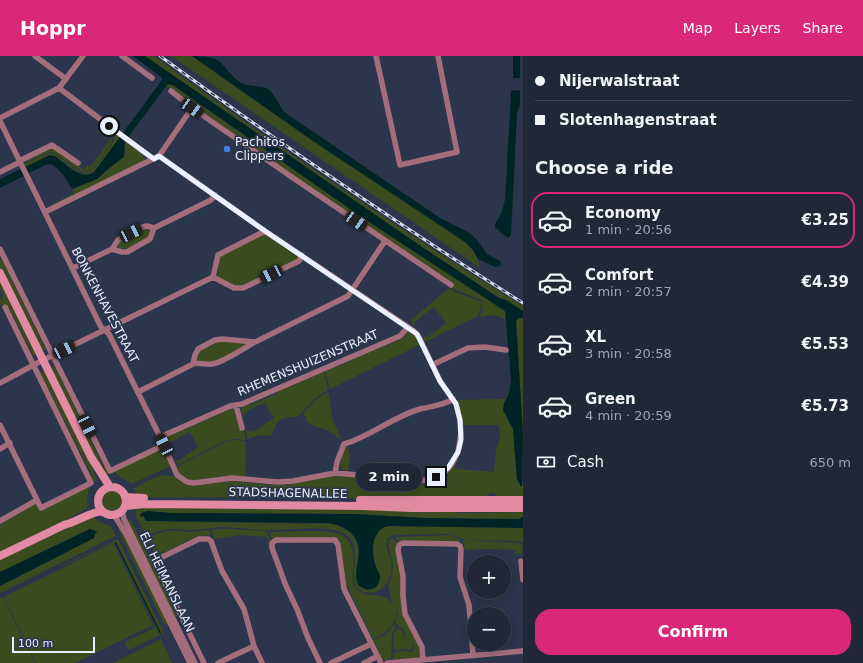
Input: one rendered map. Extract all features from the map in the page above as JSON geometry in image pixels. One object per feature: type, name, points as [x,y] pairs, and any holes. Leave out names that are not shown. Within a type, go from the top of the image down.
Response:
[{"type":"main road","points":[[0,273],[91,457],[110,487]]},
{"type":"main road","points":[[91,457],[102,491]]},
{"type":"main road","points":[[110,487],[120,489],[121,507],[108,514],[102,511],[98,502],[102,491],[110,487]]},
{"type":"main road","name":"STADSHAGENALLEE","points":[[121,507],[140,498],[424,501],[523,500]]},
{"type":"main road","points":[[64,525],[68,520],[91,508],[98,502]]},
{"type":"main road","name":"STADSHAGENALLEE","points":[[121,507],[146,504],[523,508]]},
{"type":"main road","points":[[0,556],[64,525],[102,511]]},
{"type":"street","points":[[35,56],[66,79]]},
{"type":"street","points":[[0,120],[58,88],[83,56]]},
{"type":"street","points":[[122,56],[152,78]]},
{"type":"street","points":[[376,56],[400,165],[457,152],[438,56]]},
{"type":"street","name":"BONKENHAVESTRAAT","points":[[0,120],[72,268],[102,327],[109,334],[160,436],[177,475],[181,479],[190,483],[232,478],[278,482],[293,481],[335,473],[353,474],[408,482],[428,480],[440,475],[452,464],[460,444],[460,420],[453,399],[440,381],[417,334],[265,231],[215,195],[130,141],[58,88]]},
{"type":"street","points":[[170,91],[192,108],[451,285]]},
{"type":"street","points":[[45,212],[156,157],[192,108]]},
{"type":"street","points":[[0,172],[20,163],[52,145],[78,163]]},
{"type":"street","points":[[72,268],[112,249],[115,242],[124,236],[143,227],[154,228],[211,200],[215,195]]},
{"type":"street","points":[[112,249],[122,252],[131,250],[150,240],[154,228]]},
{"type":"street","points":[[213,277],[218,255],[265,231]]},
{"type":"street","points":[[138,392],[193,364],[214,364],[348,296],[385,241]]},
{"type":"street","points":[[0,249],[110,472],[164,445]]},
{"type":"street","points":[[213,277],[234,288],[243,288],[299,261],[302,256]]},
{"type":"street","points":[[0,383],[43,360],[213,277]]},
{"type":"street","points":[[0,425],[41,508],[91,483],[5,307]]},
{"type":"street","name":"RHEMENSHUIZENSTRAAT","points":[[160,436],[230,406],[242,404],[400,336],[408,327]]},
{"type":"street","points":[[193,364],[198,349],[215,340],[222,339],[255,342]]},
{"type":"street","points":[[432,365],[468,348],[485,347],[506,350]]},
{"type":"street","points":[[335,473],[337,462],[344,444],[359,439],[404,415],[420,409],[447,403],[453,399]]},
{"type":"street","name":"RHEMENSHUIZENSTRAAT","points":[[236,405],[242,428]]},
{"type":"street","points":[[0,449],[10,443]]},
{"type":"street","points":[[0,521],[37,500]]},
{"type":"street","name":"ELI HEIMANSLAAN","points":[[121,507],[126,534],[195,663]]},
{"type":"street","points":[[204,663],[154,561],[199,539],[209,539],[211,541],[222,571],[244,609],[254,646],[262,663]]},
{"type":"street","points":[[320,663],[286,586],[272,548],[272,543],[276,540],[336,541],[338,545],[344,589],[381,663]]},
{"type":"street","points":[[423,660],[422,648],[405,614],[403,576],[398,550],[399,545],[403,543],[457,544],[460,546],[460,577],[469,606],[472,663]]},
{"type":"street","points":[[521,562],[523,580]]},
{"type":"street","points":[[173,623],[182,618]]},
{"type":"street","name":"ELI HEIMANSLAAN","points":[[173,623],[190,663]]},
{"type":"street","points":[[331,663],[371,644]]},
{"type":"street","points":[[218,663],[254,646]]},
{"type":"street","points":[[387,663],[523,651]]},
{"type":"street","points":[[364,663],[378,656]]},
{"type":"green space","points":[[145,56],[154,56],[336,185],[523,306],[523,311],[506,300],[499,298],[422,247]]},
{"type":"green space","points":[[171,56],[192,56],[313,141],[465,242],[475,254],[480,268]]},
{"type":"green space","points":[[169,83],[363,218],[504,310],[507,320],[494,315],[480,317],[483,301],[451,288],[453,285],[189,103],[166,86]]},
{"type":"green space","points":[[117,135],[120,138],[94,172],[89,174],[81,174],[50,155],[27,167],[25,163],[53,153],[81,173],[91,172],[111,146]]},
{"type":"green space","points":[[113,136],[111,145],[91,171],[82,172],[53,152],[24,162],[50,148],[55,148],[84,170],[87,165],[90,167]]},
{"type":"green space","points":[[125,141],[142,154],[145,161],[52,207],[51,205],[74,193],[72,189],[97,179],[125,155]]},
{"type":"green space","points":[[144,229],[149,231],[149,237],[142,242],[125,249],[118,246],[119,242],[129,237],[128,241],[135,234]]},
{"type":"green space","points":[[264,233],[298,256],[298,259],[238,287],[218,277],[219,257]]},
{"type":"green space","points":[[0,256],[45,348],[47,348],[42,351],[0,267]]},
{"type":"green space","points":[[0,279],[36,354],[31,356],[32,354],[8,306],[7,307],[5,304],[0,304],[0,299],[3,296],[0,288]]},
{"type":"green space","points":[[449,288],[482,302],[478,316],[425,342],[423,338],[429,336],[446,323],[434,307],[417,320],[413,326],[411,320]]},
{"type":"green space","points":[[519,318],[523,318],[523,434],[516,321]]},
{"type":"green space","points":[[408,331],[411,331],[421,344],[330,389],[325,371],[353,360],[353,358],[400,340],[399,339]]},
{"type":"green space","points":[[217,341],[245,343],[246,345],[213,362],[196,360],[200,350]]},
{"type":"green space","points":[[55,365],[104,468],[106,468],[109,474],[105,476],[95,459],[51,368]]},
{"type":"green space","points":[[45,371],[91,464],[97,480],[93,482],[90,476],[92,475],[41,374],[39,373]]},
{"type":"green space","points":[[324,371],[328,390],[314,399],[299,416],[283,418],[280,420],[271,436],[261,435],[247,439],[246,430],[254,432],[274,418],[265,403],[254,407],[242,415],[242,406],[247,404],[248,406]]},
{"type":"green space","points":[[511,386],[503,410],[513,429],[517,480],[523,484],[523,499],[495,496],[495,493],[470,499],[138,497],[134,488],[154,478],[164,475],[173,476],[181,481],[191,484],[191,486],[233,481],[287,485],[327,477],[330,475],[359,477],[359,479],[361,477],[362,479],[396,485],[418,485],[439,479],[449,473],[448,471],[453,466],[458,469],[494,472],[496,451],[500,437],[499,425],[462,425],[456,400],[505,399]]},
{"type":"green space","points":[[328,392],[333,420],[341,442],[334,434],[305,421],[306,417],[303,414],[315,400]]},
{"type":"green space","points":[[232,408],[237,413],[243,427],[246,440],[233,439],[225,441],[178,465],[175,460],[180,460],[198,447],[190,432],[170,442],[168,445],[164,438]]},
{"type":"green space","points":[[233,440],[246,441],[245,476],[223,476],[192,481],[181,477],[176,467]]},
{"type":"green space","points":[[347,445],[350,456],[348,472],[342,469],[340,463],[342,453]]},
{"type":"green space","points":[[160,449],[163,449],[172,467],[168,467],[132,484],[117,475],[114,471],[157,450],[158,452],[161,451]]},
{"type":"green space","points":[[89,485],[90,488],[87,498],[88,508],[0,553],[0,525],[32,506],[32,504],[36,504],[39,508]]},
{"type":"green space","points":[[112,491],[119,494],[122,501],[119,508],[112,511],[105,508],[102,501],[105,494]]},
{"type":"green space","points":[[137,505],[436,510],[462,513],[523,512],[523,519],[522,517],[521,519],[425,518],[354,514],[170,513],[148,511],[142,513],[147,521],[333,524],[349,531],[357,543],[359,557],[356,575],[380,578],[375,565],[373,547],[375,536],[381,528],[386,526],[523,528],[523,543],[518,541],[467,540],[448,534],[395,535],[388,538],[386,544],[391,560],[391,574],[389,580],[382,589],[371,593],[364,592],[358,588],[355,583],[354,549],[351,541],[345,534],[338,531],[321,529],[268,530],[221,527],[194,530],[169,529],[146,536],[135,514]]},
{"type":"green space","points":[[92,515],[99,522],[111,526],[116,536],[0,593],[0,586],[94,538],[94,531],[90,529],[0,572],[0,559]]},
{"type":"green space","points":[[131,520],[177,616],[179,615],[174,618],[127,521]]},
{"type":"green space","points":[[119,525],[169,623],[166,625],[164,624],[121,536],[117,526]]},
{"type":"green space","points":[[212,529],[265,531],[267,532],[270,540],[269,545],[267,537],[240,535],[214,539]]},
{"type":"green space","points":[[172,530],[189,532],[210,530],[211,535],[198,536],[156,556],[147,538]]},
{"type":"green space","points":[[326,531],[342,535],[348,540],[352,547],[354,586],[360,592],[365,594],[386,598],[391,602],[396,610],[395,620],[386,632],[373,639],[346,584],[340,543],[338,540],[334,538],[275,537],[272,539],[269,532]]},
{"type":"green space","points":[[449,535],[460,539],[460,542],[399,542],[395,537]]},
{"type":"green space","points":[[393,538],[397,544],[396,548],[401,576],[401,596],[420,648],[420,657],[418,658],[394,660],[393,654],[395,652],[411,652],[414,650],[414,645],[405,636],[404,629],[395,623],[398,614],[391,600],[388,584],[391,579],[393,566],[388,544],[389,540]]},
{"type":"green space","points":[[118,539],[164,633],[129,650],[125,642],[156,627],[114,542],[61,566]],"holes":[[[116,542],[161,633],[115,543]]]},
{"type":"green space","points":[[464,540],[519,543],[523,545],[522,555],[519,553],[516,555],[515,550],[465,550],[462,543]]},
{"type":"green space","points":[[113,543],[153,625],[75,663],[36,663],[4,597]]},
{"type":"green space","points":[[3,597],[35,663],[0,663],[0,598]]},
{"type":"green space","points":[[394,624],[396,628],[392,634],[391,658],[390,660],[383,660],[373,640],[386,635]]},
{"type":"green space","points":[[398,628],[402,630],[404,637],[413,645],[412,650],[394,649],[393,635]]},
{"type":"green space","points":[[161,639],[172,663],[113,663]]},
{"type":"shaded area","points":[[133,56],[145,56],[422,247],[499,298],[506,300],[523,311],[523,318],[519,318],[516,321],[523,434],[522,486],[520,486],[517,480],[513,429],[503,410],[504,403],[509,393],[511,380],[505,311],[363,218],[173,85],[168,84],[125,141],[124,157],[97,179],[72,189],[59,171],[50,164],[45,165],[0,188],[0,179],[50,155],[55,156],[78,173],[89,174],[94,172],[162,80],[161,77]]},
{"type":"shaded area","points":[[192,56],[206,57],[217,60],[234,78],[241,83],[268,89],[284,112],[440,218],[470,233],[487,254],[500,261],[501,264],[498,267],[495,267],[478,259],[473,250],[465,242],[313,141]]},
{"type":"shaded area","points":[[513,56],[520,56],[520,78],[513,78]]},
{"type":"shaded area","points":[[519,90],[520,105],[517,113],[511,235],[508,238],[495,227],[495,224],[501,214],[505,200],[511,91]]},
{"type":"shaded area","points":[[143,512],[170,513],[354,514],[425,518],[520,519],[523,517],[523,528],[384,527],[376,535],[373,546],[375,564],[380,576],[379,581],[375,588],[367,590],[359,586],[357,580],[356,573],[359,553],[356,540],[351,533],[343,527],[328,523],[146,521],[143,516],[141,517],[140,515]]},
{"type":"shaded area","points":[[90,529],[96,531],[97,533],[95,534],[94,538],[0,586],[0,572]]},
{"type":"shaded area","points":[[116,542],[161,633],[160,634],[115,543]]},
{"type":"railway","points":[[160,56],[339,182],[431,244],[523,303]]},
{"type":"place","name":"Pachitos Clippers","points":[[227,149]]},
{"type":"route","points":[[109,126],[154,159],[159,156],[265,231],[417,334],[440,381],[456,404],[461,426],[461,440],[458,452],[452,464],[436,477]]}]
